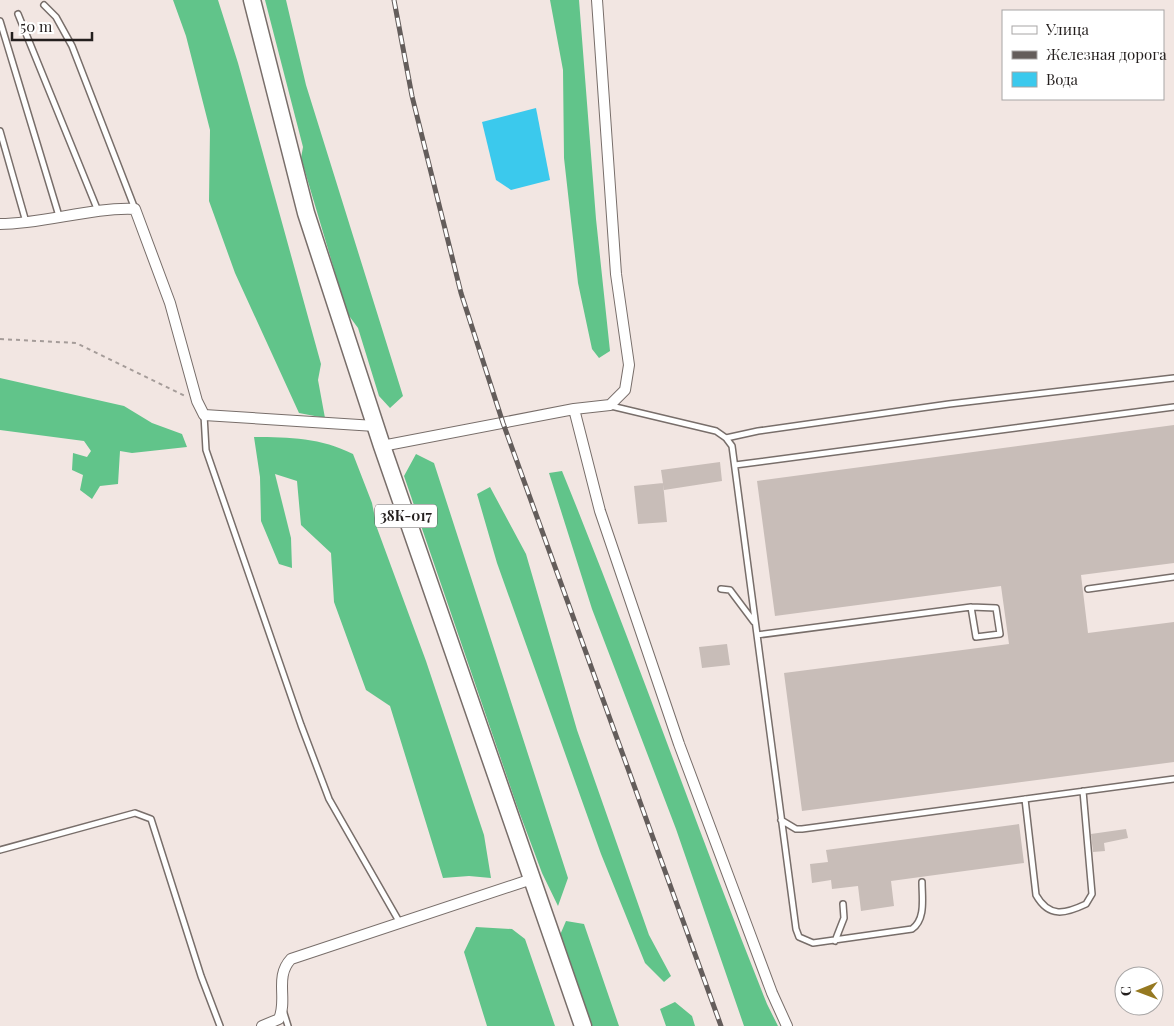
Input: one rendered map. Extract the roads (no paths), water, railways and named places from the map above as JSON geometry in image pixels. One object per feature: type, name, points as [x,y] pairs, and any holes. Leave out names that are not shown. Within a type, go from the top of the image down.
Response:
[{"type":"main road","name":"38К-017","points":[[252,0],[306,213],[375,426],[583,1026]]},
{"type":"street","points":[[382,446],[574,409],[610,406],[625,390],[629,365],[616,274],[597,0]]},
{"type":"street","points":[[0,224],[27,223],[59,216],[116,208],[135,209],[170,303],[197,401],[204,415],[375,426]]},
{"type":"street","points":[[574,409],[600,511],[679,744],[772,993],[787,1026]]},
{"type":"street","points":[[262,1026],[279,1019],[283,1010],[282,972],[291,959],[532,878]]},
{"type":"lane","points":[[44,5],[56,17],[72,46],[135,209]]},
{"type":"lane","points":[[18,14],[98,212]]},
{"type":"lane","points":[[0,21],[59,216]]},
{"type":"lane","points":[[0,131],[27,223]]},
{"type":"lane","points":[[726,438],[758,430],[950,404],[1174,378]]},
{"type":"lane","points":[[610,406],[716,431],[726,438],[732,446],[781,820],[796,929],[799,937],[813,944],[912,929],[918,925],[921,918],[922,882]]},
{"type":"lane","points":[[735,465],[1174,407]]},
{"type":"lane","points":[[204,415],[206,450],[325,790],[400,923]]},
{"type":"lane","points":[[1088,589],[1174,577]]},
{"type":"lane","points":[[721,589],[730,590],[756,624]]},
{"type":"lane","points":[[757,635],[971,607],[996,608],[1000,634],[976,637],[971,607]]},
{"type":"lane","points":[[781,820],[796,829],[802,829],[1174,778]]},
{"type":"lane","points":[[1025,799],[1036,895],[1041,904],[1049,910],[1061,912],[1074,910],[1086,904],[1092,894],[1083,791]]},
{"type":"lane","points":[[0,850],[136,813],[151,819],[201,976],[220,1026]]},
{"type":"lane","points":[[835,941],[844,918],[844,904]]},
{"type":"lane","points":[[283,1010],[288,1026]]},
{"type":"water","points":[[536,108],[550,180],[511,190],[496,180],[482,122]]},
{"type":"railway","points":[[394,0],[412,96],[461,293],[503,423],[721,1026]]}]
